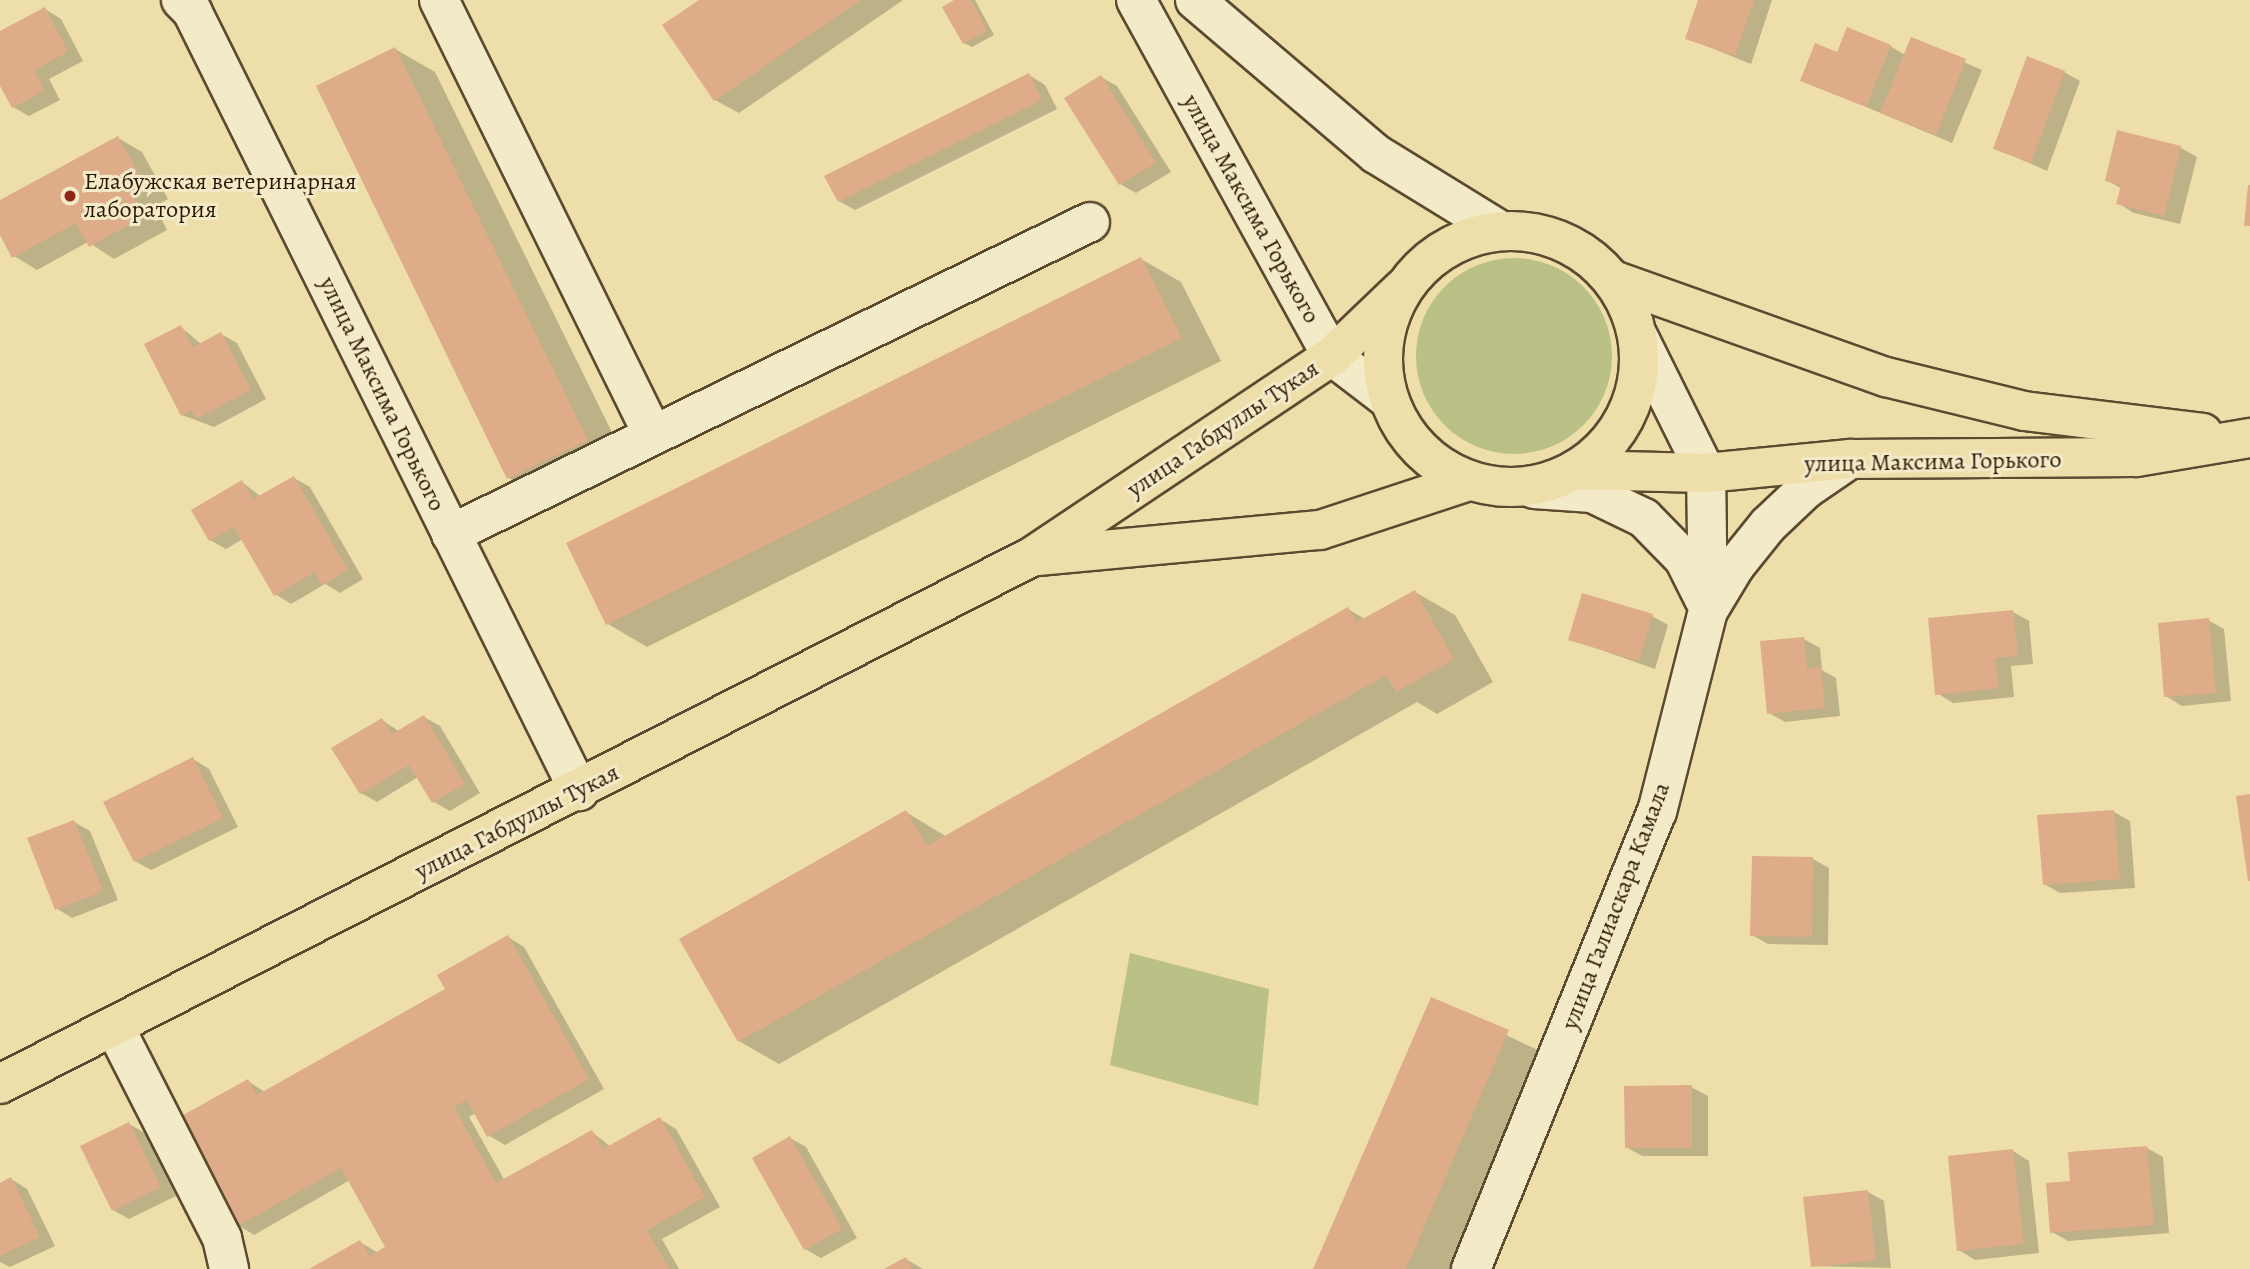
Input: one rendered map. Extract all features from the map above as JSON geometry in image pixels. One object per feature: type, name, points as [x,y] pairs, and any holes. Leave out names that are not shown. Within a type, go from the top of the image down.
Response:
[{"type":"main road","name":"улица Максима Горького","points":[[1613,280],[1638,336],[1639,375],[1628,413],[1606,445],[1576,470],[1534,489],[1469,481],[1434,462],[1415,443],[1388,398],[1382,361],[1385,336],[1402,289],[1420,266],[1444,248],[1499,229],[1542,233],[1571,246],[1613,280],[1923,386],[2024,411],[2248,438]]},
{"type":"main road","name":"улица Габдуллы Тукая","points":[[0,1084],[579,791],[1033,556],[1332,356],[1402,289]]},
{"type":"main road","name":"улица Максима Горького","points":[[1576,470],[1706,473],[1850,459],[2136,457],[2248,438]]},
{"type":"main road","name":"улица Габдуллы Тукая","points":[[1033,556],[1320,530],[1469,481]]},
{"type":"street","points":[[439,0],[653,435]]},
{"type":"street","name":"улица Максима Горького","points":[[1136,0],[1332,356],[1388,398]]},
{"type":"street","points":[[1195,0],[1376,154],[1499,229]]},
{"type":"street","name":"улица Максима Горького","points":[[198,4],[451,534],[579,791]]},
{"type":"street","points":[[451,534],[1090,222]]},
{"type":"street","name":"улица Галиаскара Камала","points":[[1478,1266],[1657,812],[1708,611],[1706,473],[1638,336]]},
{"type":"street","points":[[1708,611],[1735,566],[1768,525],[1806,489],[1850,459]]},
{"type":"street","points":[[1534,489],[1592,493],[1644,518],[1684,559],[1708,611]]},
{"type":"street","points":[[114,1026],[222,1238],[229,1269]]},
{"type":"green space","points":[[1514,258],[1552,265],[1584,286],[1605,318],[1612,356],[1605,394],[1584,426],[1552,447],[1514,454],[1476,447],[1444,426],[1423,394],[1416,356],[1423,318],[1444,286],[1476,265]]},
{"type":"green space","points":[[1130,953],[1269,989],[1258,1106],[1110,1065]]},
{"type":"building","points":[[699,0],[861,0],[714,101],[662,25]]},
{"type":"building","points":[[954,0],[971,0],[987,31],[963,44],[942,7]]},
{"type":"building","points":[[1698,0],[1754,0],[1735,56],[1685,39]]},
{"type":"building","points":[[45,7],[68,52],[34,70],[44,91],[12,108],[0,86],[0,31]]},
{"type":"building","points":[[1847,27],[1891,45],[1866,107],[1800,81],[1815,43],[1837,52]]},
{"type":"building","points":[[1911,37],[1966,59],[1936,135],[1880,113]]},
{"type":"building","points":[[395,47],[588,440],[507,479],[316,86]]},
{"type":"building","points":[[2027,56],[2065,71],[2031,163],[1993,149]]},
{"type":"building","points":[[1029,73],[1042,100],[838,202],[824,176]]},
{"type":"building","points":[[1101,75],[1156,163],[1119,185],[1064,98]]},
{"type":"building","points":[[2117,130],[2181,146],[2164,216],[2116,204],[2121,185],[2105,181]]},
{"type":"building","name":"Елабужская ветеринарная лаборатория","points":[[118,136],[145,185],[132,193],[145,216],[89,247],[76,223],[12,258],[0,235],[0,200]]},
{"type":"building","points":[[2248,185],[2250,226],[2244,226]]},
{"type":"building","points":[[1141,257],[1182,338],[606,625],[566,543]]},
{"type":"building","points":[[181,325],[193,347],[221,332],[251,390],[196,419],[191,410],[181,416],[144,344]]},
{"type":"building","points":[[294,476],[348,570],[322,585],[315,572],[274,596],[234,527],[209,541],[191,510],[242,480],[253,499]]},
{"type":"building","points":[[1415,590],[1454,659],[1396,692],[1386,675],[738,1042],[679,939],[906,810],[927,846],[1348,607],[1357,622]]},
{"type":"building","points":[[1582,593],[1653,614],[1639,661],[1568,640]]},
{"type":"building","points":[[2013,610],[2018,656],[1995,658],[1999,688],[1935,695],[1928,618]]},
{"type":"building","points":[[2209,618],[2216,693],[2164,697],[2158,623]]},
{"type":"building","points":[[1804,637],[1807,669],[1821,667],[1825,708],[1767,714],[1760,641]]},
{"type":"building","points":[[424,715],[465,784],[432,803],[409,765],[360,794],[331,748],[382,718],[392,734]]},
{"type":"building","points":[[193,757],[223,818],[134,862],[103,802]]},
{"type":"building","points":[[2250,794],[2250,881],[2248,881],[2236,796]]},
{"type":"building","points":[[2114,810],[2120,879],[2043,885],[2037,815]]},
{"type":"building","points":[[74,820],[103,891],[55,910],[27,838]]},
{"type":"building","points":[[1752,856],[1813,857],[1812,937],[1750,936]]},
{"type":"building","points":[[508,935],[589,1079],[487,1137],[467,1100],[454,1107],[496,1183],[592,1130],[603,1149],[660,1117],[705,1197],[647,1230],[669,1269],[309,1269],[360,1240],[370,1256],[385,1247],[341,1168],[236,1227],[176,1119],[248,1079],[257,1095],[445,989],[437,975]]},
{"type":"building","points":[[1431,997],[1509,1030],[1406,1269],[1313,1269]]},
{"type":"building","points":[[1692,1085],[1692,1148],[1625,1148],[1624,1086]]},
{"type":"building","points":[[129,1122],[161,1187],[112,1211],[80,1146]]},
{"type":"building","points":[[790,1136],[842,1229],[804,1250],[752,1158]]},
{"type":"building","points":[[2147,1146],[2154,1225],[2050,1233],[2046,1183],[2070,1181],[2068,1152]]},
{"type":"building","points":[[2013,1149],[2024,1244],[1957,1251],[1948,1156]]},
{"type":"building","points":[[11,1177],[40,1237],[0,1256],[0,1183]]},
{"type":"building","points":[[1868,1190],[1876,1260],[1811,1267],[1803,1197]]},
{"type":"building","points":[[906,1257],[912,1269],[884,1269]]},
{"type":"place","name":"Елабужская ветеринарная лаборатория","points":[[70,196]]}]
